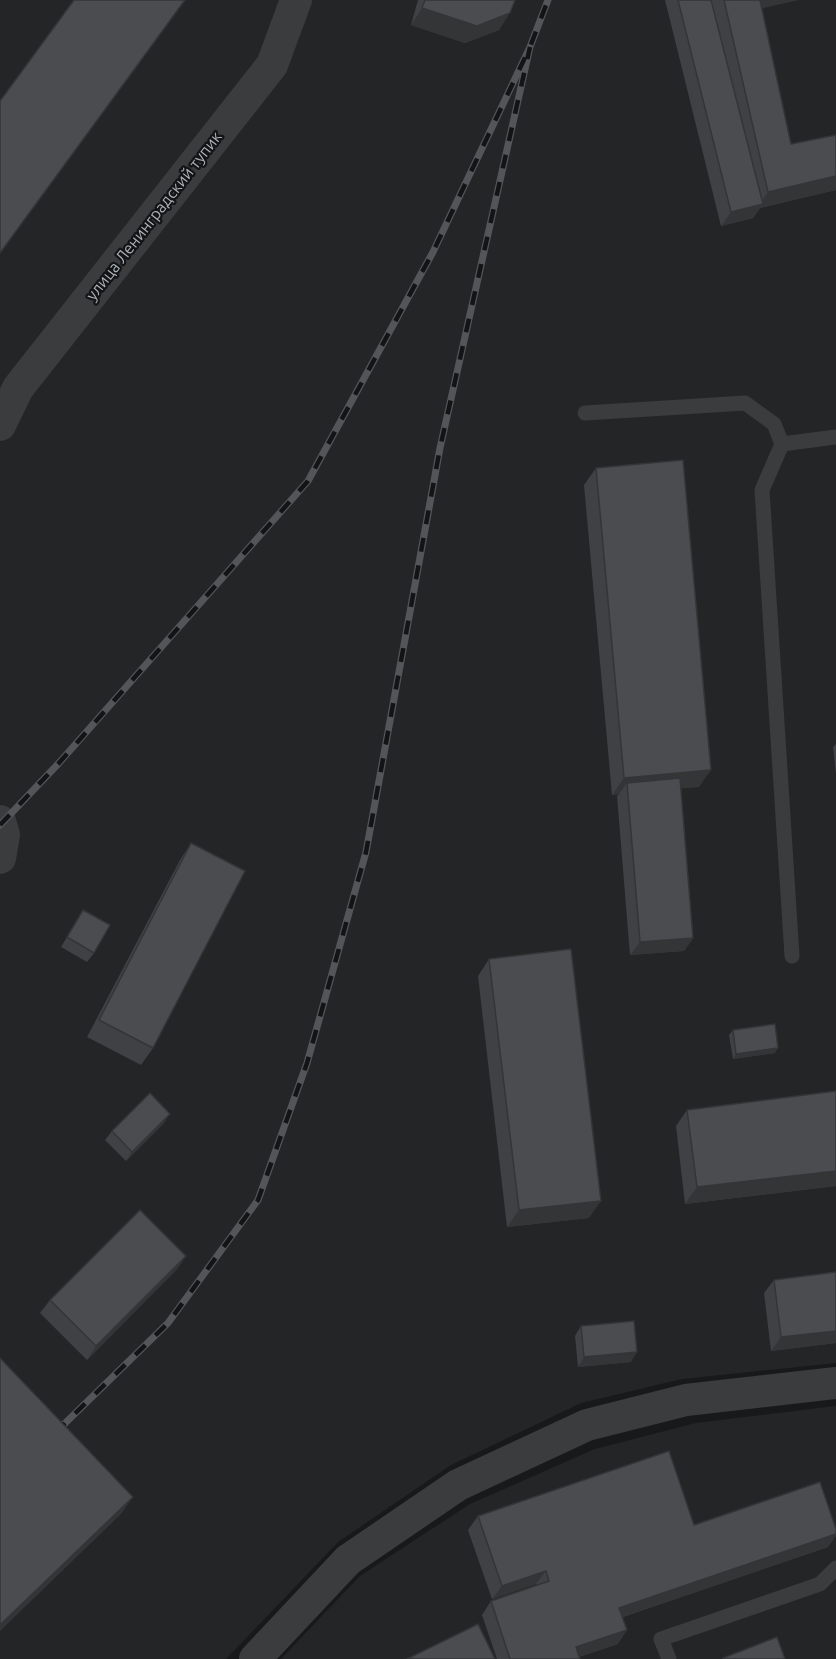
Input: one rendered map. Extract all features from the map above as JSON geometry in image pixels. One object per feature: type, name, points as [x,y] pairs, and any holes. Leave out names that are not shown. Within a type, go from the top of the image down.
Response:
[{"type":"street","name":"улица Ленинградский тупик","points":[[0,425],[18,388],[272,65],[296,0]]},
{"type":"street","points":[[0,820],[4,836],[0,858]]},
{"type":"street","points":[[255,1659],[348,1560],[458,1485],[587,1425],[686,1400],[836,1383]]},
{"type":"lane","points":[[585,412],[745,403],[774,424],[782,444],[762,490],[792,956]]},
{"type":"lane","points":[[782,444],[836,437]]},
{"type":"lane","points":[[669,1659],[661,1639],[820,1584],[836,1568]]},
{"type":"shaded area","points":[[0,0],[836,0],[836,1363],[682,1379],[581,1403],[451,1465],[338,1542],[226,1659],[0,1659]]},
{"type":"shaded area","points":[[836,1406],[836,1659],[281,1659],[360,1576],[470,1504],[595,1449],[696,1423]]},
{"type":"building","points":[[74,0],[185,0],[0,253],[0,101]]},
{"type":"building","points":[[425,0],[515,0],[510,13],[477,26],[422,8]]},
{"type":"building","points":[[678,0],[711,0],[763,204],[731,212]]},
{"type":"building","points":[[724,0],[760,0],[791,144],[836,135],[836,176],[768,192]]},
{"type":"building","points":[[683,460],[711,770],[624,778],[596,468]]},
{"type":"building","points":[[680,778],[693,938],[640,942],[627,783]]},
{"type":"building","points":[[191,843],[245,871],[153,1048],[99,1020]]},
{"type":"building","points":[[83,910],[110,925],[94,953],[67,937]]},
{"type":"building","points":[[571,949],[601,1201],[519,1210],[489,959]]},
{"type":"building","points":[[775,1024],[778,1048],[736,1054],[733,1030]]},
{"type":"building","points":[[836,1091],[836,1171],[697,1187],[687,1110]]},
{"type":"building","points":[[150,1093],[170,1114],[132,1152],[112,1131]]},
{"type":"building","points":[[140,1210],[186,1256],[96,1346],[50,1300]]},
{"type":"building","points":[[836,1272],[836,1331],[781,1337],[774,1280]]},
{"type":"building","points":[[634,1321],[637,1352],[584,1357],[581,1326]]},
{"type":"building","points":[[0,1358],[133,1497],[0,1625]]},
{"type":"building","points":[[669,1451],[694,1525],[820,1482],[836,1534],[619,1608],[627,1630],[576,1647],[580,1659],[510,1659],[491,1601],[549,1581],[546,1571],[502,1586],[478,1516]]},
{"type":"building","points":[[478,1624],[495,1659],[407,1659]]},
{"type":"building","points":[[777,1637],[785,1659],[723,1659],[723,1658]]},
{"type":"railway","points":[[0,825],[58,764],[308,481],[433,252],[530,47],[548,0]]},
{"type":"railway","points":[[55,1433],[168,1323],[258,1200],[307,1063],[366,852],[440,448],[530,47]]}]
